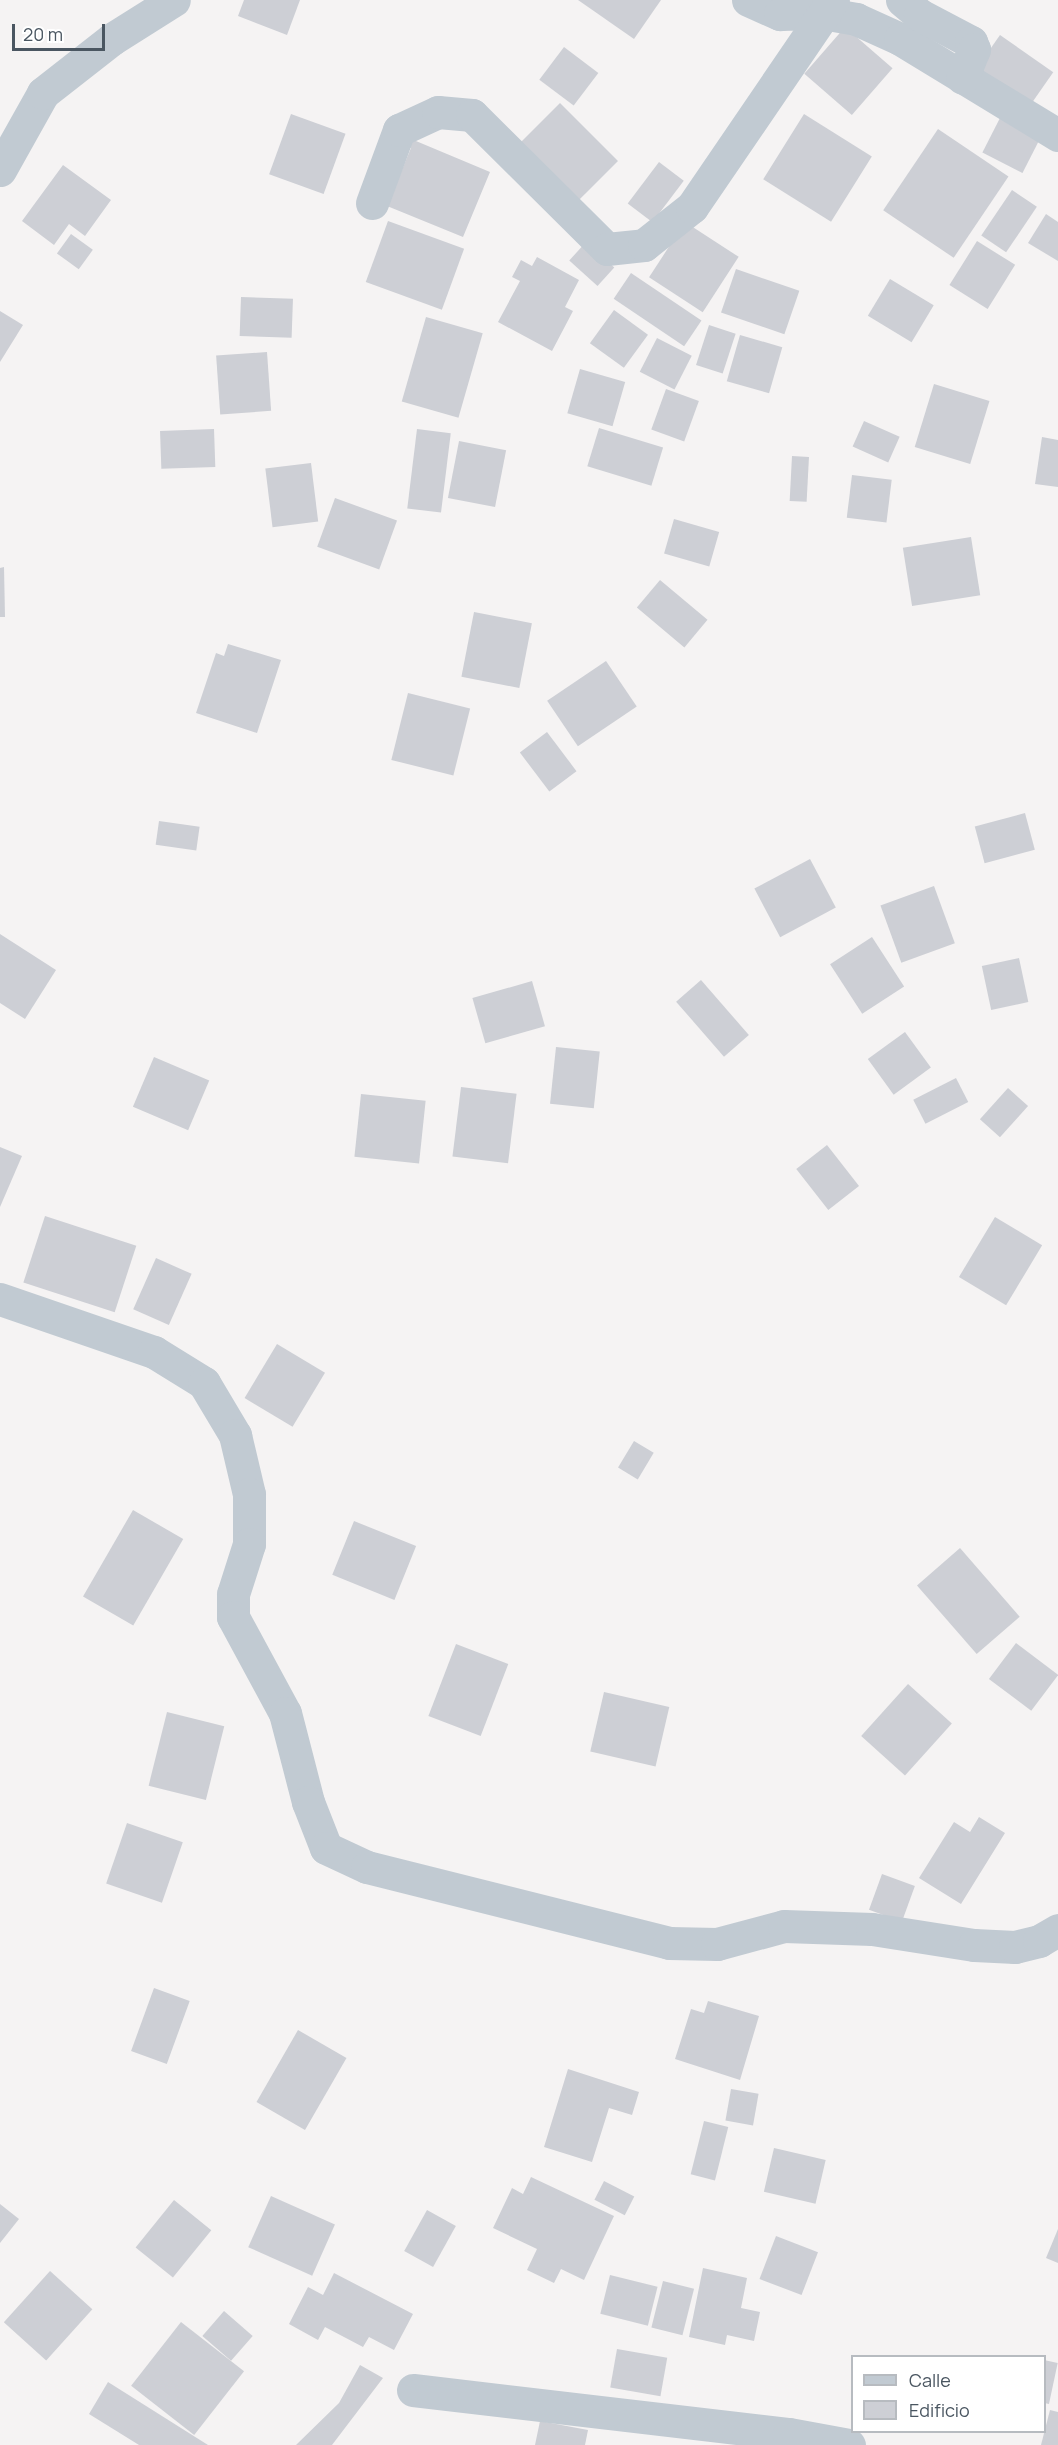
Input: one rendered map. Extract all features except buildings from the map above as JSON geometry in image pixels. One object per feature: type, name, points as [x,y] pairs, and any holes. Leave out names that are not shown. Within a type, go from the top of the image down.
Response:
[{"type":"street","points":[[0,170],[43,93],[112,39],[174,0]]},
{"type":"street","points":[[748,0],[780,14],[827,7],[865,23],[900,39],[1058,135]]},
{"type":"street","points":[[902,0],[920,15],[971,42],[974,49],[962,78]]},
{"type":"street","points":[[372,203],[399,130],[438,112],[472,115],[606,249],[644,245],[692,207],[827,7]]},
{"type":"street","points":[[0,1299],[154,1352],[204,1383],[236,1435],[249,1494],[249,1544],[233,1594],[233,1617],[285,1713],[308,1802],[326,1848],[367,1868],[669,1943],[717,1944],[784,1926],[872,1929],[974,1945],[1015,1947],[1039,1941],[1058,1930]]},
{"type":"street","points":[[413,2390],[777,2433],[849,2445]]}]
